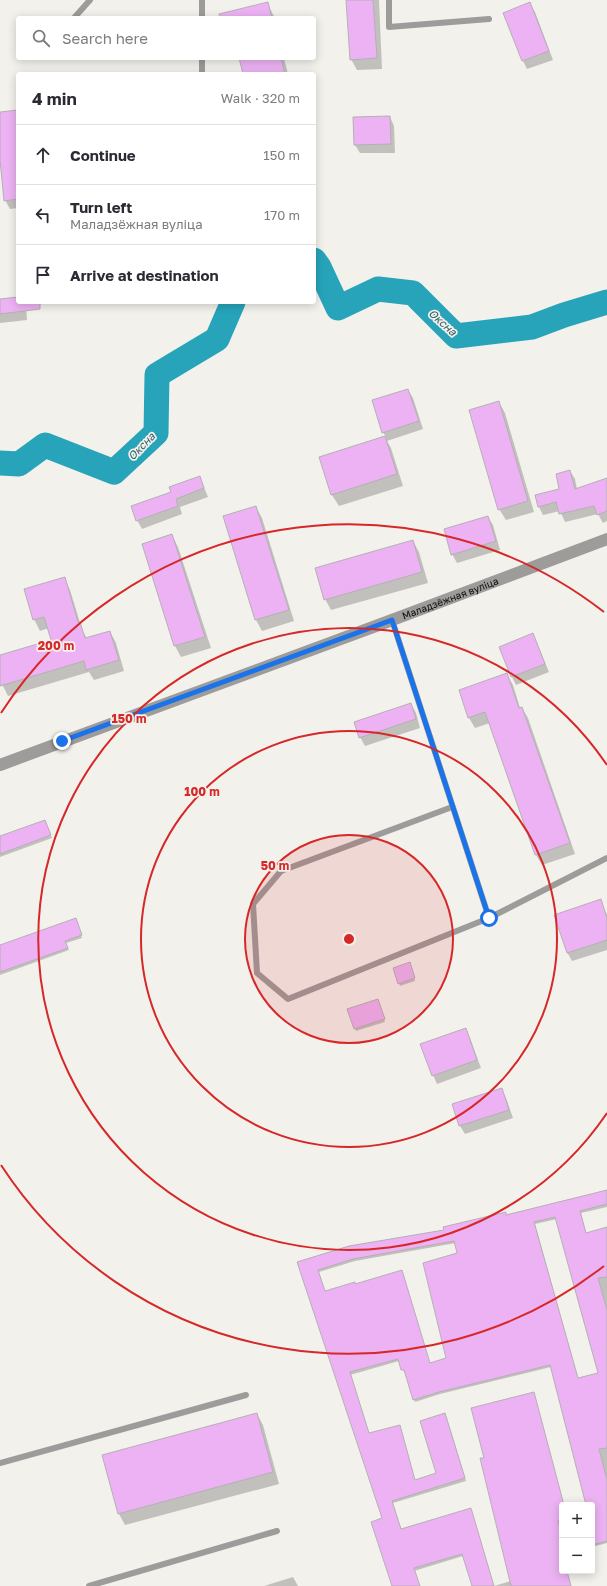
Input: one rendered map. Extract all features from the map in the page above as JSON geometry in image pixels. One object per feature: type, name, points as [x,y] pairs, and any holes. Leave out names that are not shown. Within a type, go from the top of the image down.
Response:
[{"type":"street","name":"Маладзёжная вуліца","points":[[0,764],[392,620],[607,539]]},
{"type":"lane","points":[[76,16],[90,0]]},
{"type":"lane","points":[[202,0],[202,16]]},
{"type":"lane","points":[[389,0],[389,27],[489,19]]},
{"type":"lane","points":[[202,60],[202,71]]},
{"type":"lane","points":[[392,620],[489,918]]},
{"type":"lane","points":[[452,807],[281,871],[252,904],[258,973],[288,999],[489,918],[607,858]]},
{"type":"lane","points":[[0,1463],[246,1395]]},
{"type":"lane","points":[[90,1586],[277,1531]]},
{"type":"building","points":[[346,0],[373,0],[377,58],[350,60]]},
{"type":"building","points":[[268,2],[272,16],[220,16],[219,14]]},
{"type":"building","points":[[530,2],[549,51],[522,61],[503,13]]},
{"type":"building","points":[[240,60],[282,60],[284,72],[242,72]]},
{"type":"building","points":[[16,110],[16,199],[4,201],[0,160],[0,112]]},
{"type":"building","points":[[390,116],[391,144],[354,145],[353,117]]},
{"type":"building","points":[[16,297],[16,304],[40,304],[40,309],[0,314],[0,299]]},
{"type":"building","points":[[408,389],[419,421],[382,433],[372,400]]},
{"type":"building","points":[[499,401],[528,501],[498,510],[469,410]]},
{"type":"building","points":[[385,436],[397,474],[331,495],[319,457]]},
{"type":"building","points":[[570,470],[575,489],[607,478],[607,511],[597,515],[594,506],[559,514],[556,502],[538,507],[535,495],[559,489],[556,474]]},
{"type":"building","points":[[200,476],[204,488],[176,499],[178,506],[136,521],[131,506],[171,492],[169,487]]},
{"type":"building","points":[[256,506],[289,610],[255,620],[223,516]]},
{"type":"building","points":[[488,516],[496,541],[451,555],[444,529]]},
{"type":"building","points":[[172,534],[205,637],[174,646],[142,544]]},
{"type":"building","points":[[413,540],[422,572],[324,600],[315,568]]},
{"type":"building","points":[[65,577],[78,622],[80,622],[85,638],[110,631],[119,660],[86,670],[84,661],[0,686],[0,655],[51,640],[44,617],[33,620],[24,589]]},
{"type":"building","points":[[533,633],[545,664],[511,677],[499,647]]},
{"type":"building","points":[[507,673],[519,708],[522,707],[570,843],[535,855],[485,712],[468,718],[459,690]]},
{"type":"building","points":[[411,703],[416,719],[359,738],[354,722]]},
{"type":"building","points":[[45,820],[51,835],[0,854],[0,836]]},
{"type":"building","points":[[601,899],[607,918],[607,940],[567,953],[554,915]]},
{"type":"building","points":[[76,918],[82,935],[65,941],[68,948],[0,972],[0,945]]},
{"type":"building","points":[[410,962],[415,978],[398,984],[393,968]]},
{"type":"building","points":[[378,999],[385,1019],[354,1029],[347,1009]]},
{"type":"building","points":[[466,1028],[477,1060],[432,1076],[420,1044]]},
{"type":"building","points":[[502,1088],[509,1110],[459,1126],[452,1104]]},
{"type":"building","points":[[607,1190],[607,1204],[580,1211],[586,1233],[607,1227],[607,1277],[598,1278],[607,1310],[607,1448],[599,1449],[607,1480],[607,1541],[595,1544],[595,1502],[585,1502],[550,1365],[439,1392],[413,1400],[404,1370],[401,1370],[398,1359],[350,1372],[369,1433],[400,1425],[415,1480],[436,1473],[420,1421],[445,1413],[465,1478],[392,1501],[401,1529],[471,1508],[494,1586],[472,1586],[462,1554],[414,1568],[420,1586],[392,1586],[371,1522],[382,1518],[297,1262],[349,1246],[444,1230],[443,1227],[506,1212],[506,1215]],"holes":[[[555,1217],[598,1373],[578,1378],[534,1222]],[[454,1241],[457,1253],[423,1263],[446,1358],[430,1363],[402,1270],[325,1291],[318,1270],[353,1259]]]},
{"type":"building","points":[[534,1392],[563,1502],[559,1502],[559,1574],[568,1574],[571,1586],[511,1586],[480,1458],[484,1458],[471,1408]]},
{"type":"building","points":[[257,1413],[273,1472],[118,1514],[102,1455]]},
{"type":"waterway","name":"Оксна","points":[[316,263],[338,308],[378,289],[413,293],[456,336],[532,327],[564,315],[607,302]]},
{"type":"waterway","name":"Оксна","points":[[0,463],[19,464],[45,445],[114,472],[156,433],[157,375],[217,339],[232,304]]},
{"type":"route","points":[[62,741],[392,620],[489,918]]}]
